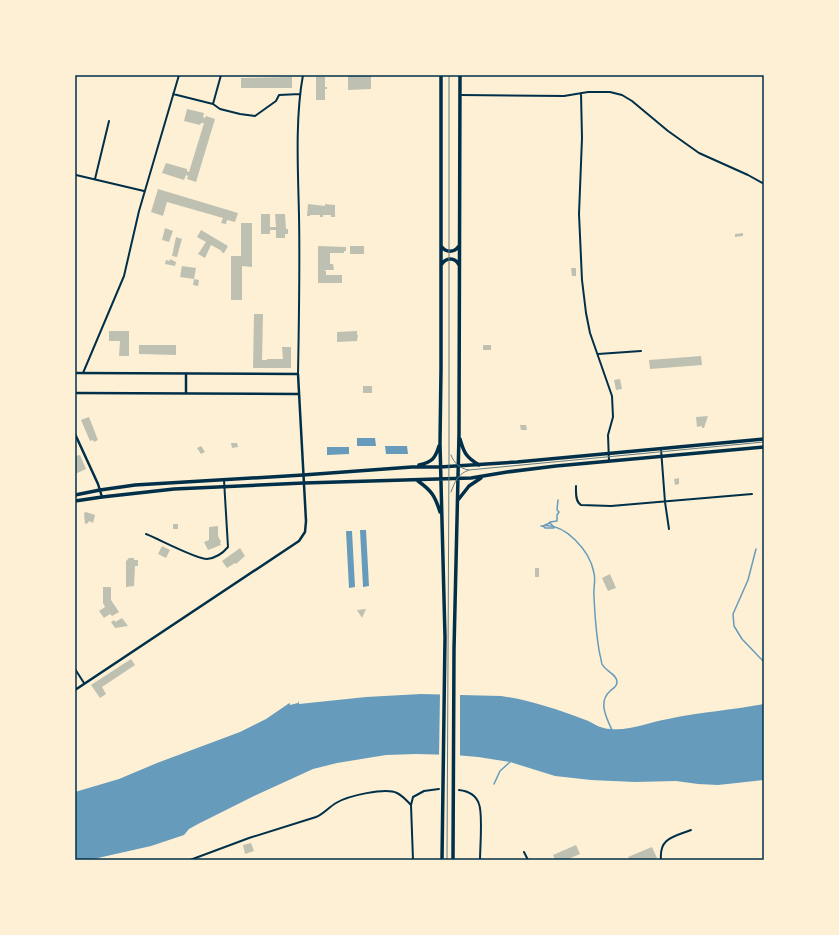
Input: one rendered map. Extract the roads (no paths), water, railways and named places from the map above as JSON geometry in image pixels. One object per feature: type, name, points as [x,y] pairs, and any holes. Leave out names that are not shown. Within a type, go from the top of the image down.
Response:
[{"type":"main road","points":[[441,75],[440,467],[445,648],[444,808],[442,860]]},
{"type":"main road","points":[[453,860],[454,649],[458,479],[457,466],[459,434],[460,75]]},
{"type":"main road","points":[[441,246],[445,250],[451,251],[459,246]]},
{"type":"main road","points":[[441,266],[444,261],[450,259],[456,261],[459,267]]},
{"type":"main road","points":[[459,434],[464,453],[478,465]]},
{"type":"main road","points":[[75,495],[135,485],[412,467],[478,465],[764,439]]},
{"type":"main road","points":[[412,467],[428,463],[432,460],[440,444]]},
{"type":"main road","points":[[75,502],[102,497],[174,489],[304,483],[458,479],[609,461],[764,446]]},
{"type":"main road","points":[[457,500],[469,486],[483,476]]},
{"type":"main road","points":[[418,481],[428,488],[433,494],[442,517]]},
{"type":"street","points":[[83,373],[121,284],[144,191],[179,75]]},
{"type":"street","points":[[213,104],[221,75]]},
{"type":"street","points":[[75,690],[299,541],[305,532],[306,527],[298,374],[300,288],[298,194],[300,94],[303,75]]},
{"type":"street","points":[[459,95],[564,96],[581,93],[610,92],[622,95],[632,101],[668,131],[699,153],[748,175],[764,184]]},
{"type":"street","points":[[581,93],[582,138],[579,214],[580,246],[586,313],[590,334],[612,396],[612,423],[608,435],[609,461]]},
{"type":"street","points":[[173,94],[213,104],[220,108],[240,114],[254,116],[276,102],[279,95],[300,94]]},
{"type":"street","points":[[95,179],[110,121]]},
{"type":"street","points":[[76,175],[144,191]]},
{"type":"street","points":[[598,354],[641,351]]},
{"type":"street","points":[[75,373],[298,374]]},
{"type":"street","points":[[186,374],[186,393]]},
{"type":"street","points":[[75,393],[299,394]]},
{"type":"street","points":[[75,434],[102,497]]},
{"type":"street","points":[[662,449],[668,529]]},
{"type":"street","points":[[146,534],[201,558],[211,558],[223,553],[228,547],[224,480]]},
{"type":"street","points":[[576,486],[578,504],[581,505],[612,506],[752,494]]},
{"type":"street","points":[[75,669],[84,684]]},
{"type":"street","points":[[413,860],[411,805],[413,797],[417,793],[430,789],[439,790]]},
{"type":"street","points":[[190,860],[249,838],[316,817],[323,814],[328,808],[338,801],[368,793],[384,790],[396,792],[411,805]]},
{"type":"street","points":[[459,790],[470,793],[479,803],[480,860]]},
{"type":"street","points":[[661,860],[660,849],[665,841],[691,830]]},
{"type":"street","points":[[524,852],[528,860]]},
{"type":"water","points":[[357,438],[375,438],[376,446],[357,446]]},
{"type":"water","points":[[385,446],[407,446],[408,454],[386,454]]},
{"type":"water","points":[[327,447],[349,447],[349,454],[327,455]]},
{"type":"water","points":[[360,530],[366,530],[369,586],[363,587]]},
{"type":"water","points":[[346,531],[352,531],[355,587],[349,588]]},
{"type":"water","points":[[421,694],[501,696],[553,708],[607,729],[632,728],[661,720],[764,704],[764,780],[718,785],[676,781],[635,782],[591,780],[555,776],[510,762],[478,757],[416,754],[386,755],[337,763],[313,769],[198,824],[189,829],[184,835],[151,846],[89,860],[75,860],[75,792],[119,779],[240,732],[266,719],[290,703],[290,705],[298,703],[299,701],[299,704],[366,697]]},
{"type":"waterway","points":[[549,523],[557,521],[557,515],[559,512],[557,510],[558,500]]},
{"type":"waterway","points":[[545,525],[550,523],[554,527]]},
{"type":"waterway","points":[[541,526],[550,526],[567,533],[582,547],[592,564],[595,576],[594,594],[596,626],[601,662],[615,677],[617,682],[616,686],[606,695],[604,700],[604,710],[612,730]]},
{"type":"waterway","points":[[543,526],[545,528],[554,528]]},
{"type":"waterway","points":[[756,549],[748,580],[733,614],[734,626],[742,639],[764,662]]},
{"type":"waterway","points":[[494,784],[500,771],[510,762]]},
{"type":"tram line","points":[[447,860],[449,75]]},
{"type":"tram line","points":[[451,492],[457,478],[469,470],[764,442]]},
{"type":"tram line","points":[[451,455],[458,465],[469,470]]}]
